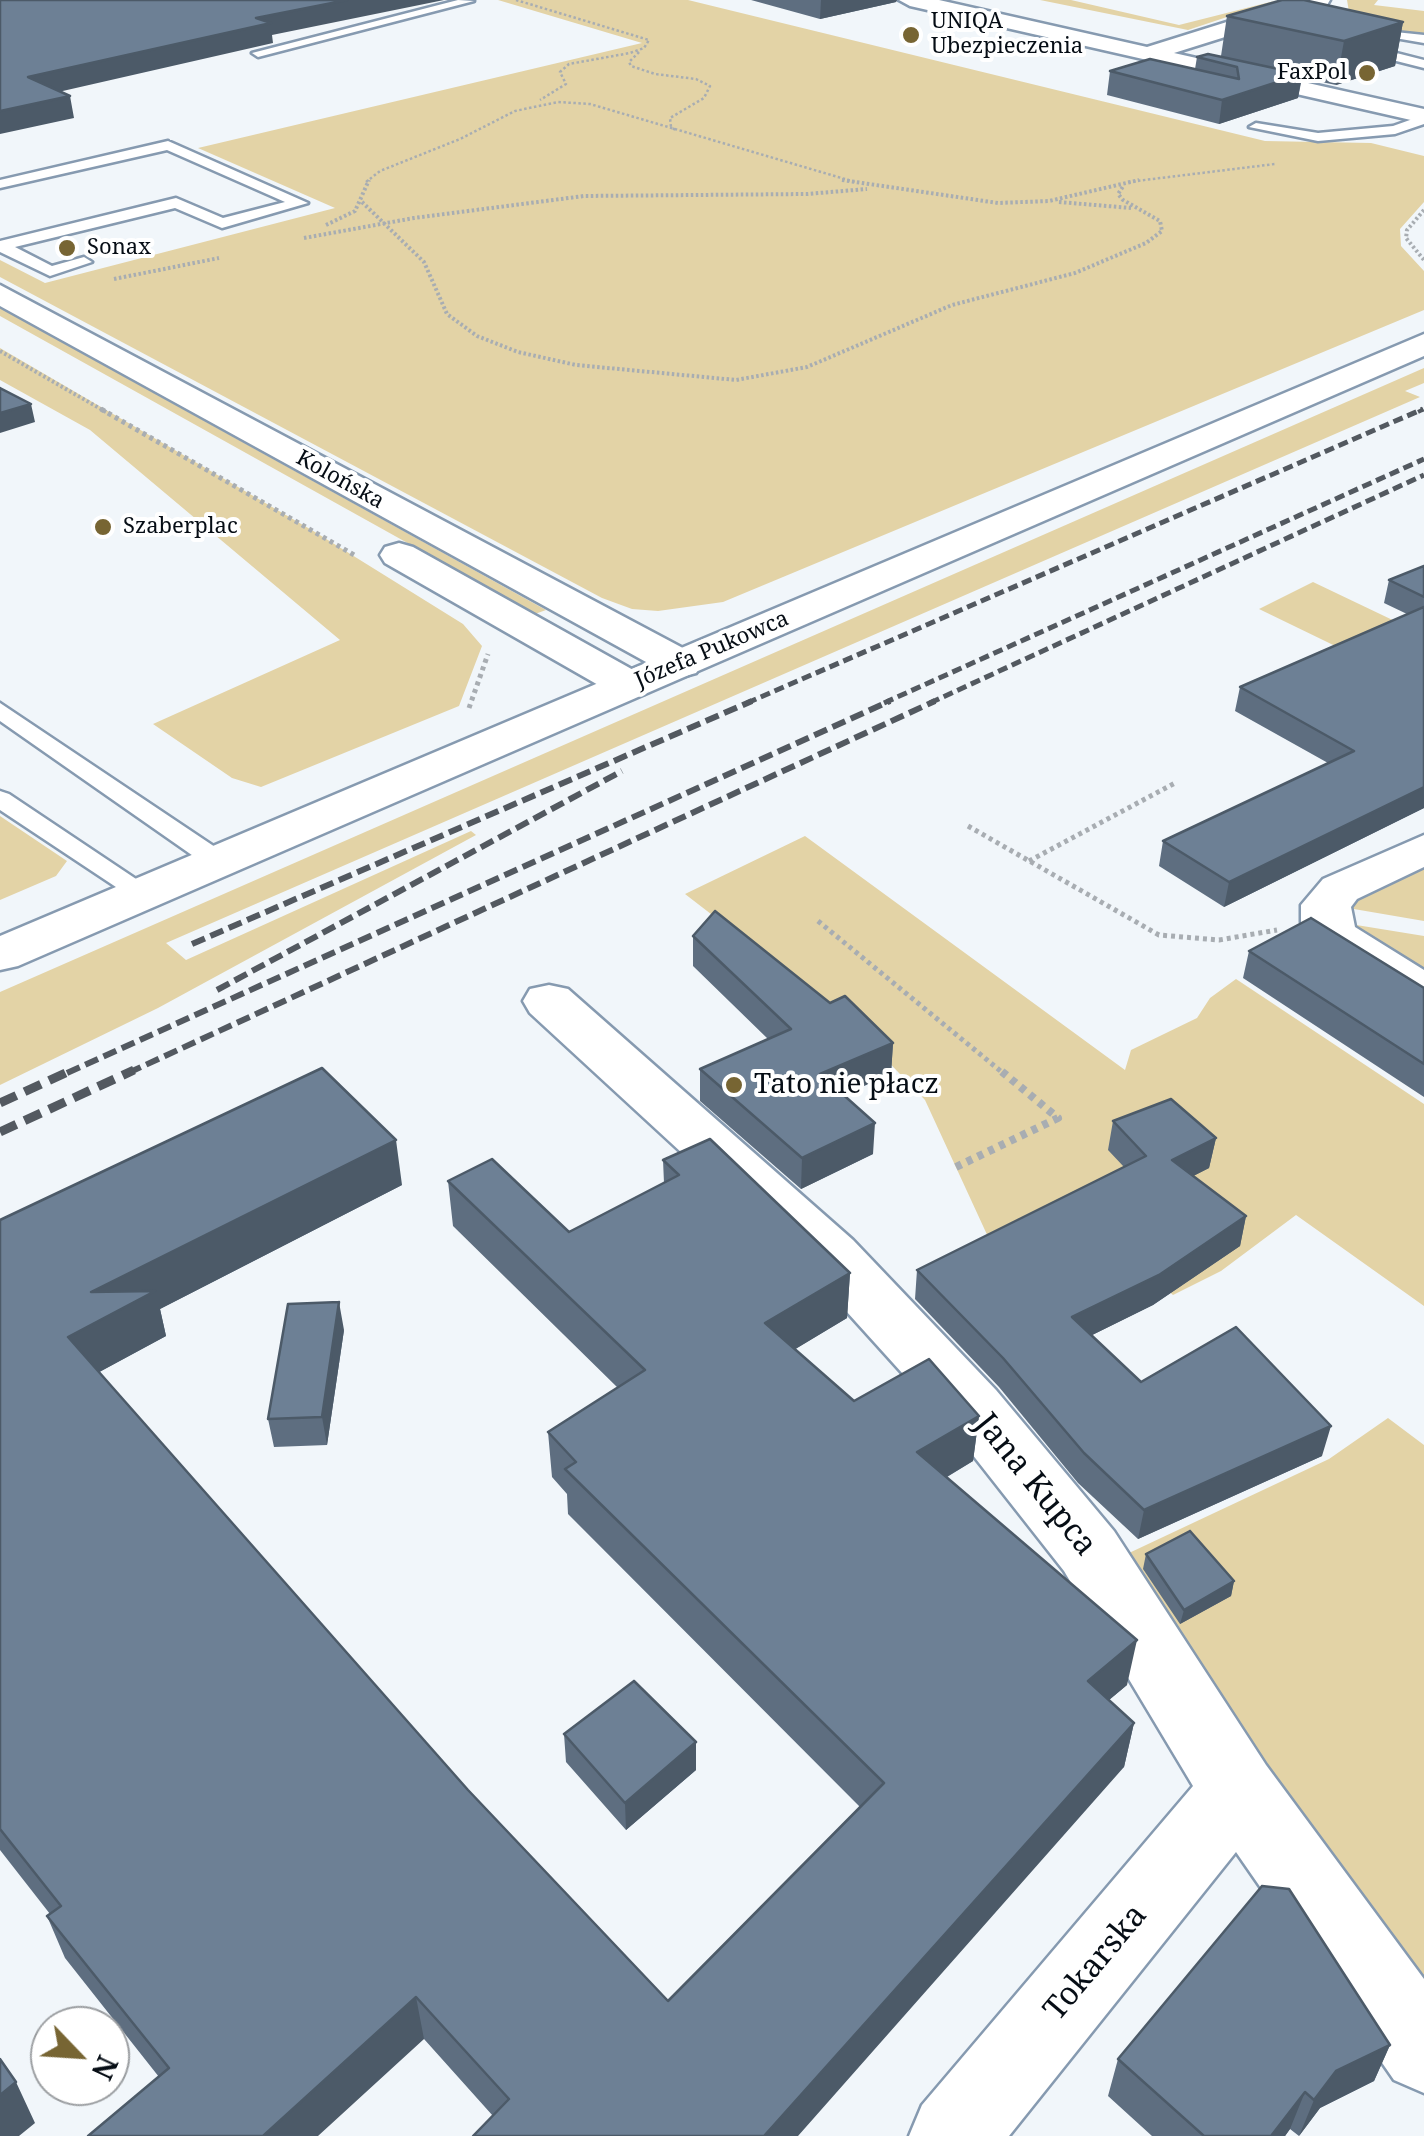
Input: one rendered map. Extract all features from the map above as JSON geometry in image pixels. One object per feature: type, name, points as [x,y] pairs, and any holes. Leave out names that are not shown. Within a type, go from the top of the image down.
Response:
[{"type":"street","points":[[910,0],[1147,41],[1195,40],[1284,12],[1316,9]]},
{"type":"street","points":[[1147,41],[1208,67],[1424,118]]},
{"type":"street","name":"Kolońska","points":[[0,294],[682,664]]},
{"type":"street","points":[[0,329],[65,366]]},
{"type":"street","name":"Józefa Pukowca","points":[[0,955],[1424,344]]},
{"type":"street","name":"Kolońska","points":[[212,449],[294,496]]},
{"type":"street","name":"Kolońska","points":[[362,547],[629,685]]},
{"type":"street","points":[[1424,849],[1340,890],[1326,905],[1326,922],[1337,938],[1424,993]]},
{"type":"street","name":"Jana Kupca","points":[[549,1001],[831,1255],[974,1408],[1090,1551],[1238,1790],[1424,2050]]},
{"type":"street","name":"Tokarska","points":[[953,2136],[1238,1790]]},
{"type":"lane","points":[[258,53],[468,2],[464,0]]},
{"type":"lane","points":[[1390,35],[1424,46]]},
{"type":"lane","points":[[1424,39],[1390,35],[1360,49],[1424,64]]},
{"type":"lane","points":[[1176,78],[1208,67]]},
{"type":"lane","points":[[1256,127],[1318,137],[1396,130],[1424,118]]},
{"type":"lane","points":[[0,184],[168,145],[300,204],[222,224],[176,203],[0,246]]},
{"type":"lane","points":[[0,246],[50,272],[84,262]]},
{"type":"lane","points":[[0,710],[182,832],[218,861]]},
{"type":"lane","points":[[0,800],[144,893]]},
{"type":"path","points":[[516,0],[643,37],[650,44],[628,62],[631,66],[655,74],[696,79],[710,86],[704,98],[670,118],[671,127],[682,135]]},
{"type":"path","points":[[644,48],[569,64],[560,72],[566,81],[563,87],[380,171],[366,183],[364,208],[424,262],[447,314],[478,336],[518,352],[576,364],[736,380],[807,367],[952,305],[1074,273],[1157,237],[1162,227],[1160,221],[1118,194],[1128,181]]},
{"type":"path","points":[[525,107],[581,102],[778,164],[888,190],[998,203],[1079,203],[1142,210]]},
{"type":"path","points":[[1032,203],[1128,181],[1279,164]]},
{"type":"path","points":[[291,240],[605,194],[888,190]]},
{"type":"path","points":[[301,234],[343,218],[362,201]]},
{"type":"path","points":[[1424,210],[1407,230],[1406,238],[1424,260]]},
{"type":"path","points":[[110,280],[226,256]]},
{"type":"path","points":[[0,350],[362,547]]},
{"type":"path","points":[[478,710],[466,714],[491,645]]},
{"type":"path","points":[[1029,860],[1175,782]]},
{"type":"path","points":[[968,826],[1159,935],[1219,940],[1326,922]]},
{"type":"path","points":[[818,921],[1058,1118],[956,1167]]},
{"type":"shaded area","points":[[498,0],[688,0],[1265,141],[1371,143],[1424,156],[1424,202],[1400,229],[1401,246],[1424,271],[1424,310],[723,602],[658,611],[632,609],[602,598],[0,277],[0,260],[45,283],[335,208],[198,148],[642,43]]},
{"type":"shaded area","points":[[1040,0],[1071,0],[1179,25],[1278,0],[1188,30]]},
{"type":"shaded area","points":[[1347,0],[1378,0],[1374,5],[1424,11],[1424,33],[1400,33],[1350,18]]},
{"type":"shaded area","points":[[0,308],[546,610],[535,614],[0,316]]},
{"type":"shaded area","points":[[0,348],[315,532],[463,624],[482,646],[459,706],[261,787],[232,778],[153,724],[340,640],[90,430],[0,380]]},
{"type":"shaded area","points":[[1424,368],[1424,383],[1405,391],[1420,397],[166,943],[186,960],[471,831],[476,835],[158,1008],[0,1085],[0,992]]},
{"type":"shaded area","points":[[1313,582],[1424,635],[1424,689],[1259,609]]},
{"type":"shaded area","points":[[0,816],[67,861],[56,876],[0,900]]},
{"type":"shaded area","points":[[805,836],[1125,1070],[1131,1050],[1197,1018],[1210,998],[1236,979],[1424,1104],[1424,1306],[1296,1215],[1221,1271],[1173,1295],[1080,1210],[995,1252],[925,1100],[847,1019],[685,894]]},
{"type":"shaded area","points":[[1424,857],[1424,921],[1348,908],[1350,901]]},
{"type":"shaded area","points":[[1344,923],[1424,936],[1424,984]]},
{"type":"shaded area","points":[[1388,1418],[1424,1445],[1424,1999],[1264,1768],[1129,1553],[1329,1459]]},
{"type":"building","points":[[0,0],[347,0],[256,18],[271,23],[28,77],[70,96],[0,111]]},
{"type":"building","points":[[1282,0],[1304,0],[1403,22],[1344,41],[1227,16]]},
{"type":"building","points":[[1208,54],[1302,74],[1222,100],[1110,71],[1150,59],[1239,79],[1237,67],[1197,57]]},
{"type":"building","points":[[0,388],[31,404],[0,413]]},
{"type":"building","points":[[1424,566],[1424,597],[1389,580]]},
{"type":"building","points":[[1424,607],[1424,787],[1229,882],[1163,841],[1354,751],[1240,687]]},
{"type":"building","points":[[715,911],[830,1003],[845,996],[893,1043],[820,1074],[875,1123],[802,1158],[700,1069],[791,1029],[693,936]]},
{"type":"building","points":[[1311,918],[1424,988],[1424,1064],[1249,951]]},
{"type":"building","points":[[322,1068],[396,1140],[91,1292],[155,1291],[68,1337],[468,1790],[668,2001],[884,1783],[565,1469],[576,1462],[548,1432],[645,1370],[448,1181],[492,1159],[569,1232],[679,1175],[663,1160],[710,1139],[850,1273],[765,1323],[854,1401],[929,1359],[979,1416],[917,1452],[1137,1640],[1088,1681],[1134,1723],[764,2136],[473,2136],[509,2099],[416,1997],[263,2136],[88,2136],[124,2106],[130,2106],[130,2101],[169,2068],[130,2019],[130,2006],[119,2006],[47,1916],[61,1906],[0,1829],[0,1220]]},
{"type":"building","points":[[1171,1099],[1216,1138],[1172,1160],[1246,1216],[1159,1275],[1072,1317],[1141,1382],[1236,1327],[1331,1426],[1144,1510],[1084,1453],[1003,1358],[917,1270],[1146,1156],[1113,1121]]},
{"type":"building","points":[[339,1302],[322,1417],[268,1419],[288,1304]]},
{"type":"building","points":[[1190,1531],[1234,1581],[1184,1610],[1146,1554]]},
{"type":"building","points":[[634,1681],[696,1742],[625,1803],[564,1734]]},
{"type":"building","points":[[1262,1886],[1289,1889],[1390,2045],[1336,2071],[1314,2100],[1305,2092],[1271,2136],[1204,2136],[1118,2059]]},
{"type":"building","points":[[0,2059],[16,2082],[0,2095]]},
{"type":"railway","points":[[747,703],[1423,409]]},
{"type":"railway","points":[[1418,412],[1424,409]]},
{"type":"railway","points":[[884,703],[1424,459]]},
{"type":"railway","points":[[930,703],[1424,475]]},
{"type":"railway","points":[[192,944],[752,701]]},
{"type":"railway","points":[[67,1073],[890,701]]},
{"type":"railway","points":[[128,1073],[935,701]]},
{"type":"railway","points":[[217,990],[622,771]]},
{"type":"railway","points":[[0,1103],[72,1070]]},
{"type":"railway","points":[[0,1132],[134,1070]]},
{"type":"place","name":"UNIQA Ubezpieczenia","points":[[911,35]]},
{"type":"place","name":"FaxPol","points":[[1367,73]]},
{"type":"place","name":"Sonax","points":[[67,248]]},
{"type":"place","name":"Szaberplac","points":[[103,527]]},
{"type":"place","name":"Tato nie płacz","points":[[734,1085]]}]
